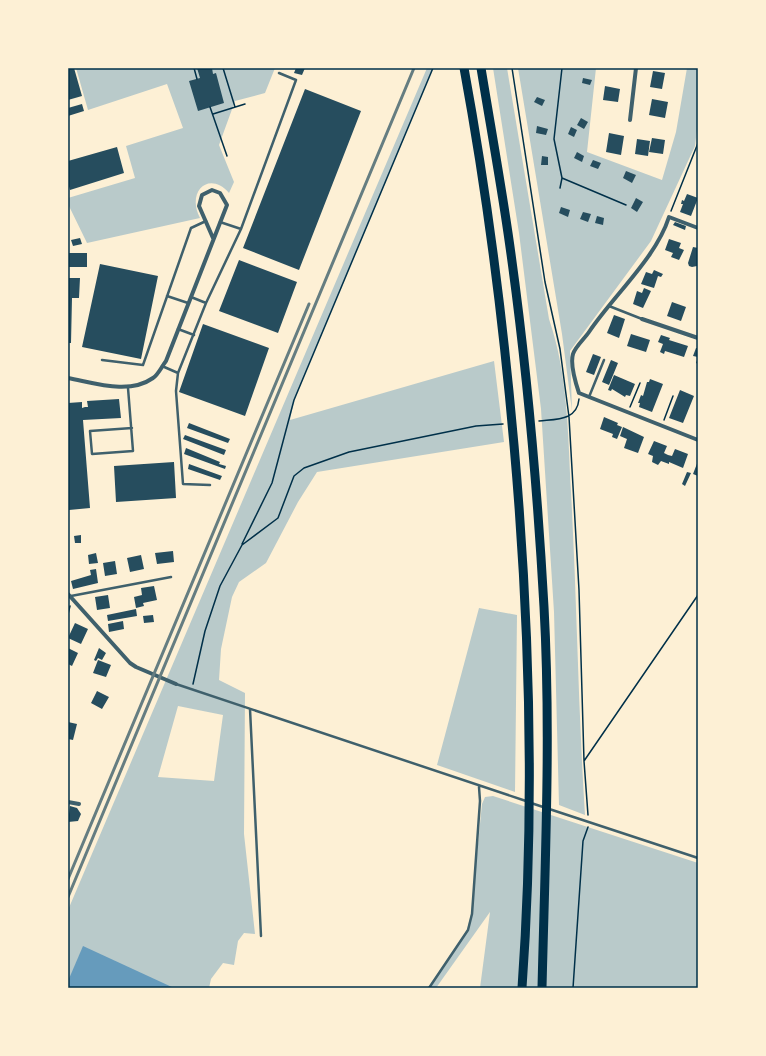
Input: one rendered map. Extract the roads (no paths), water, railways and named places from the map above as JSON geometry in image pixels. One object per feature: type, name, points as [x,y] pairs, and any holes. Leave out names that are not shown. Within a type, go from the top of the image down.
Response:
[{"type":"highway","points":[[464,68],[483,181],[502,324],[521,524],[530,726],[530,851],[522,988]]},
{"type":"highway","points":[[480,68],[508,233],[529,408],[539,521],[544,608],[549,772],[541,988]]},
{"type":"street","points":[[630,120],[636,68]]},
{"type":"street","points":[[68,378],[128,388],[141,385],[154,378],[162,366],[178,329],[227,205],[220,193],[212,190],[202,195],[199,206],[213,238]]},
{"type":"street","points":[[698,228],[669,217],[665,231],[655,247],[608,306],[573,354],[574,379],[579,393],[698,440]]},
{"type":"street","points":[[642,319],[698,338]]},
{"type":"street","points":[[70,595],[130,663],[176,684]]},
{"type":"street","points":[[68,802],[79,804]]},
{"type":"lane","points":[[210,485],[183,484],[176,391],[178,373],[206,303],[241,229],[296,80],[279,73]]},
{"type":"lane","points":[[102,360],[143,365],[191,228],[206,221]]},
{"type":"lane","points":[[220,222],[241,229]]},
{"type":"lane","points":[[167,296],[188,303]]},
{"type":"lane","points":[[190,297],[206,303]]},
{"type":"lane","points":[[608,306],[642,319]]},
{"type":"lane","points":[[178,329],[194,335]]},
{"type":"lane","points":[[589,397],[604,360]]},
{"type":"lane","points":[[162,366],[178,373]]},
{"type":"lane","points":[[128,388],[132,428],[133,451],[92,454],[90,431],[132,428]]},
{"type":"lane","points":[[70,595],[171,577]]},
{"type":"lane","points":[[176,684],[405,760],[479,787],[698,858]]},
{"type":"lane","points":[[250,709],[260,936]]},
{"type":"lane","points":[[429,988],[468,930],[472,914],[480,800],[479,787]]},
{"type":"water","points":[[83,946],[174,988],[68,988],[68,981]]},
{"type":"railway","points":[[68,897],[414,68]]},
{"type":"railway","points":[[68,879],[309,304]]}]
